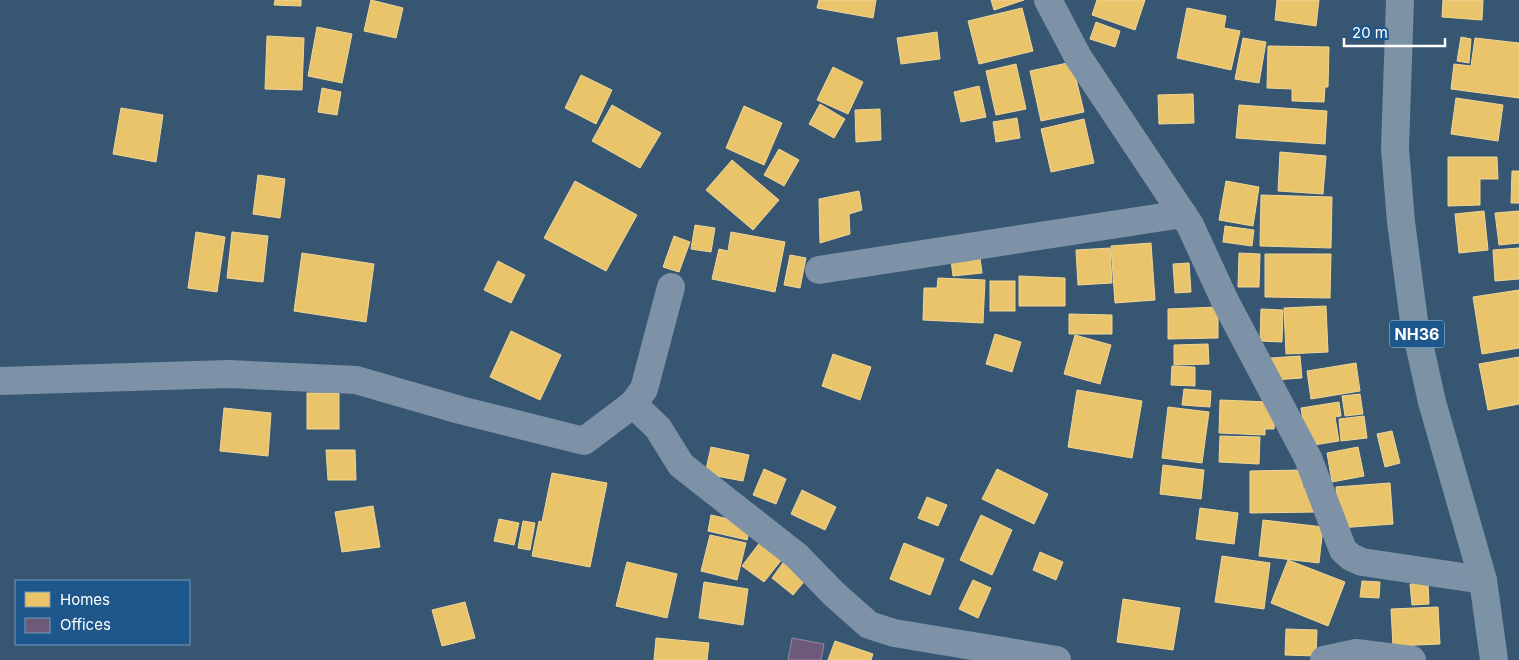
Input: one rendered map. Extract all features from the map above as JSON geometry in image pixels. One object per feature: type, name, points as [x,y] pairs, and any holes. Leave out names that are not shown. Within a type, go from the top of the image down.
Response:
[{"type":"highway","name":"NH36","points":[[1400,0],[1395,148],[1401,222],[1414,321],[1432,402],[1483,580],[1494,660]]},
{"type":"street","points":[[1048,0],[1078,57],[1190,225],[1225,301],[1308,458],[1343,550],[1351,557],[1362,562],[1483,580]]},
{"type":"street","points":[[819,270],[1183,214]]},
{"type":"street","points":[[0,382],[229,374],[356,380],[460,410],[584,440],[633,404],[644,389],[671,287]]},
{"type":"street","points":[[633,404],[658,428],[681,465],[797,556],[834,594],[869,625],[894,633],[1057,660]]},
{"type":"street","points":[[1324,660],[1354,656],[1412,660]]},
{"type":"building: Homes","points":[[275,0],[301,0],[301,6],[274,5]]},
{"type":"building: Homes","points":[[371,0],[403,8],[396,38],[364,31]]},
{"type":"building: Homes","points":[[819,0],[876,0],[873,18],[817,8]]},
{"type":"building: Homes","points":[[991,0],[1024,0],[994,10]]},
{"type":"building: Homes","points":[[1097,0],[1145,0],[1135,30],[1092,15]]},
{"type":"building: Homes","points":[[1277,0],[1319,0],[1316,26],[1275,20]]},
{"type":"building: Homes","points":[[1443,0],[1483,0],[1482,20],[1442,17]]},
{"type":"building: Homes","points":[[1022,8],[1033,51],[979,64],[968,21]]},
{"type":"building: Homes","points":[[1187,8],[1226,16],[1224,28],[1240,31],[1231,70],[1177,58]]},
{"type":"building: Homes","points":[[1096,22],[1120,31],[1115,47],[1090,39]]},
{"type":"building: Homes","points":[[317,27],[352,34],[342,83],[308,76]]},
{"type":"building: Homes","points":[[937,32],[940,59],[901,64],[897,38]]},
{"type":"building: Homes","points":[[267,36],[304,38],[302,90],[265,89]]},
{"type":"building: Homes","points":[[1461,37],[1471,39],[1469,63],[1457,61]]},
{"type":"building: Homes","points":[[1243,38],[1266,42],[1259,83],[1235,79]]},
{"type":"building: Homes","points":[[1475,38],[1519,43],[1519,98],[1451,89],[1454,64],[1471,66]]},
{"type":"building: Homes","points":[[1268,46],[1329,47],[1328,87],[1325,87],[1324,102],[1292,101],[1292,89],[1267,88]]},
{"type":"building: Homes","points":[[1072,62],[1084,112],[1041,121],[1030,71]]},
{"type":"building: Homes","points":[[1016,64],[1026,109],[996,115],[986,71]]},
{"type":"building: Homes","points":[[833,67],[863,82],[848,114],[817,100]]},
{"type":"building: Homes","points":[[581,75],[612,90],[596,124],[565,108]]},
{"type":"building: Homes","points":[[979,86],[986,117],[961,122],[954,92]]},
{"type":"building: Homes","points":[[322,88],[341,92],[337,115],[318,112]]},
{"type":"building: Homes","points":[[1193,94],[1194,123],[1159,124],[1158,95]]},
{"type":"building: Homes","points":[[1456,98],[1503,105],[1498,141],[1451,134]]},
{"type":"building: Homes","points":[[820,104],[845,119],[834,138],[809,124]]},
{"type":"building: Homes","points":[[612,105],[661,133],[640,168],[592,141]]},
{"type":"building: Homes","points":[[1239,105],[1327,111],[1325,144],[1236,138]]},
{"type":"building: Homes","points":[[744,106],[782,123],[764,165],[726,148]]},
{"type":"building: Homes","points":[[121,108],[163,115],[156,162],[113,154]]},
{"type":"building: Homes","points":[[880,109],[881,140],[856,142],[855,110]]},
{"type":"building: Homes","points":[[1017,118],[1020,138],[996,142],[993,122]]},
{"type":"building: Homes","points":[[1084,119],[1094,163],[1051,172],[1041,129]]},
{"type":"building: Homes","points":[[779,149],[799,160],[784,186],[764,175]]},
{"type":"building: Homes","points":[[1280,152],[1326,156],[1323,194],[1278,191]]},
{"type":"building: Homes","points":[[1448,157],[1497,157],[1498,179],[1480,179],[1480,205],[1448,206]]},
{"type":"building: Homes","points":[[732,160],[779,200],[753,230],[706,190]]},
{"type":"building: Homes","points":[[1512,171],[1519,171],[1519,203],[1511,203]]},
{"type":"building: Homes","points":[[258,175],[285,179],[280,218],[253,214]]},
{"type":"building: Homes","points":[[575,181],[637,215],[606,271],[544,238]]},
{"type":"building: Homes","points":[[1226,181],[1259,187],[1253,226],[1219,220]]},
{"type":"building: Homes","points":[[859,191],[862,210],[849,214],[850,234],[820,243],[819,199]]},
{"type":"building: Homes","points":[[1261,195],[1332,197],[1331,248],[1260,246]]},
{"type":"building: Homes","points":[[1484,211],[1488,250],[1459,253],[1455,214]]},
{"type":"building: Homes","points":[[1519,211],[1519,243],[1499,245],[1495,213]]},
{"type":"building: Homes","points":[[695,225],[715,228],[711,252],[691,249]]},
{"type":"building: Homes","points":[[1225,226],[1254,230],[1252,246],[1223,242]]},
{"type":"building: Homes","points":[[196,232],[225,237],[217,292],[188,288]]},
{"type":"building: Homes","points":[[232,232],[268,236],[263,282],[227,278]]},
{"type":"building: Homes","points":[[731,232],[785,242],[775,292],[712,279],[719,249],[728,251]]},
{"type":"building: Homes","points":[[674,236],[690,242],[679,272],[663,267]]},
{"type":"building: Homes","points":[[1151,243],[1155,300],[1115,303],[1111,246]]},
{"type":"building: Homes","points":[[1110,248],[1112,283],[1078,285],[1076,250]]},
{"type":"building: Homes","points":[[1519,248],[1519,279],[1495,281],[1493,250]]},
{"type":"building: Homes","points":[[302,253],[374,264],[366,322],[294,311]]},
{"type":"building: Homes","points":[[1239,253],[1260,254],[1259,287],[1238,287]]},
{"type":"building: Homes","points":[[1265,254],[1331,254],[1330,298],[1265,297]]},
{"type":"building: Homes","points":[[790,255],[806,258],[800,288],[784,285]]},
{"type":"building: Homes","points":[[980,258],[982,273],[953,276],[951,260]]},
{"type":"building: Homes","points":[[498,261],[525,275],[511,303],[484,290]]},
{"type":"building: Homes","points":[[1189,263],[1191,292],[1175,293],[1173,264]]},
{"type":"building: Homes","points":[[1019,276],[1065,278],[1065,306],[1019,306]]},
{"type":"building: Homes","points":[[938,278],[985,280],[983,323],[923,320],[924,288],[937,288]]},
{"type":"building: Homes","points":[[990,281],[1015,281],[1015,311],[990,311]]},
{"type":"building: Homes","points":[[1519,290],[1519,348],[1482,354],[1473,297]]},
{"type":"building: Homes","points":[[1326,306],[1328,352],[1286,354],[1284,308]]},
{"type":"building: Homes","points":[[1218,307],[1218,338],[1168,339],[1168,309]]},
{"type":"building: Homes","points":[[1261,309],[1283,310],[1282,342],[1260,341]]},
{"type":"building: Homes","points":[[1069,314],[1112,315],[1112,334],[1069,334]]},
{"type":"building: Homes","points":[[511,331],[561,355],[540,400],[490,377]]},
{"type":"building: Homes","points":[[995,334],[1021,342],[1012,372],[986,364]]},
{"type":"building: Homes","points":[[1075,335],[1111,345],[1100,384],[1064,374]]},
{"type":"building: Homes","points":[[1208,344],[1209,364],[1174,365],[1174,345]]},
{"type":"building: Homes","points":[[833,354],[871,367],[860,400],[822,386]]},
{"type":"building: Homes","points":[[1300,356],[1302,378],[1273,380],[1271,358]]},
{"type":"building: Homes","points":[[1519,357],[1519,404],[1488,410],[1479,364]]},
{"type":"building: Homes","points":[[1356,363],[1360,391],[1311,399],[1307,371]]},
{"type":"building: Homes","points":[[1172,366],[1195,367],[1195,386],[1171,385]]},
{"type":"building: Homes","points":[[1184,389],[1211,391],[1210,407],[1182,405]]},
{"type":"building: Homes","points":[[1077,390],[1142,401],[1132,458],[1068,447]]},
{"type":"building: Homes","points":[[307,393],[339,393],[339,429],[307,429]]},
{"type":"building: Homes","points":[[1360,394],[1363,414],[1345,416],[1342,396]]},
{"type":"building: Homes","points":[[1220,400],[1269,402],[1275,412],[1274,429],[1265,429],[1265,435],[1219,433]]},
{"type":"building: Homes","points":[[1339,402],[1341,416],[1335,417],[1339,441],[1307,446],[1301,408]]},
{"type":"building: Homes","points":[[1168,407],[1209,412],[1202,463],[1162,458]]},
{"type":"building: Homes","points":[[224,408],[271,413],[268,456],[220,451]]},
{"type":"building: Homes","points":[[1364,416],[1367,438],[1341,441],[1339,419]]},
{"type":"building: Homes","points":[[1392,431],[1400,463],[1385,467],[1377,434]]},
{"type":"building: Homes","points":[[1220,436],[1260,437],[1259,464],[1219,462]]},
{"type":"building: Homes","points":[[711,447],[749,455],[743,481],[705,474]]},
{"type":"building: Homes","points":[[1358,447],[1364,476],[1332,482],[1327,453]]},
{"type":"building: Homes","points":[[326,450],[355,450],[356,480],[328,480]]},
{"type":"building: Homes","points":[[1163,465],[1204,470],[1201,499],[1160,494]]},
{"type":"building: Homes","points":[[764,469],[786,479],[776,504],[753,495]]},
{"type":"building: Homes","points":[[997,469],[1048,494],[1034,524],[982,499]]},
{"type":"building: Homes","points":[[1303,470],[1303,488],[1316,488],[1316,512],[1250,513],[1250,471]]},
{"type":"building: Homes","points":[[552,473],[607,483],[590,567],[532,556],[539,521],[542,522]]},
{"type":"building: Homes","points":[[1390,483],[1393,524],[1339,528],[1336,487]]},
{"type":"building: Homes","points":[[802,490],[836,507],[825,530],[791,514]]},
{"type":"building: Homes","points":[[927,497],[947,505],[938,526],[918,518]]},
{"type":"building: Homes","points":[[373,506],[380,547],[342,552],[335,512]]},
{"type":"building: Homes","points":[[1200,508],[1238,513],[1234,544],[1196,539]]},
{"type":"building: Homes","points":[[711,515],[751,524],[747,540],[708,531]]},
{"type":"building: Homes","points":[[981,515],[1012,530],[992,575],[960,560]]},
{"type":"building: Homes","points":[[499,519],[519,523],[514,545],[494,541]]},
{"type":"building: Homes","points":[[1263,520],[1323,527],[1319,563],[1259,556]]},
{"type":"building: Homes","points":[[523,521],[535,523],[530,550],[518,548]]},
{"type":"building: Homes","points":[[710,535],[746,543],[737,580],[701,571]]},
{"type":"building: Homes","points":[[761,541],[783,558],[764,582],[742,566]]},
{"type":"building: Homes","points":[[904,543],[944,559],[930,595],[890,579]]},
{"type":"building: Homes","points":[[1040,552],[1063,562],[1056,580],[1033,570]]},
{"type":"building: Homes","points":[[1222,556],[1270,563],[1264,609],[1215,602]]},
{"type":"building: Homes","points":[[785,560],[808,577],[793,595],[772,578]]},
{"type":"building: Homes","points":[[1288,560],[1345,582],[1328,626],[1271,603]]},
{"type":"building: Homes","points":[[627,562],[677,574],[667,618],[616,606]]},
{"type":"building: Homes","points":[[973,580],[991,588],[978,618],[959,609]]},
{"type":"building: Homes","points":[[1362,581],[1380,582],[1379,598],[1360,597]]},
{"type":"building: Homes","points":[[704,582],[748,589],[743,625],[699,618]]},
{"type":"building: Homes","points":[[1428,583],[1429,604],[1412,605],[1410,584]]},
{"type":"building: Homes","points":[[1123,599],[1180,608],[1173,650],[1117,642]]},
{"type":"building: Homes","points":[[465,602],[475,638],[442,646],[432,610]]},
{"type":"building: Homes","points":[[1438,607],[1440,644],[1393,646],[1391,609]]},
{"type":"building: Homes","points":[[1286,629],[1317,630],[1316,656],[1285,655]]},
{"type":"building: Homes","points":[[656,638],[709,643],[707,660],[654,660]]},
{"type":"building: Homes","points":[[835,641],[873,654],[871,660],[828,660]]},
{"type":"building: Offices","points":[[792,638],[824,644],[821,660],[788,660]]}]
